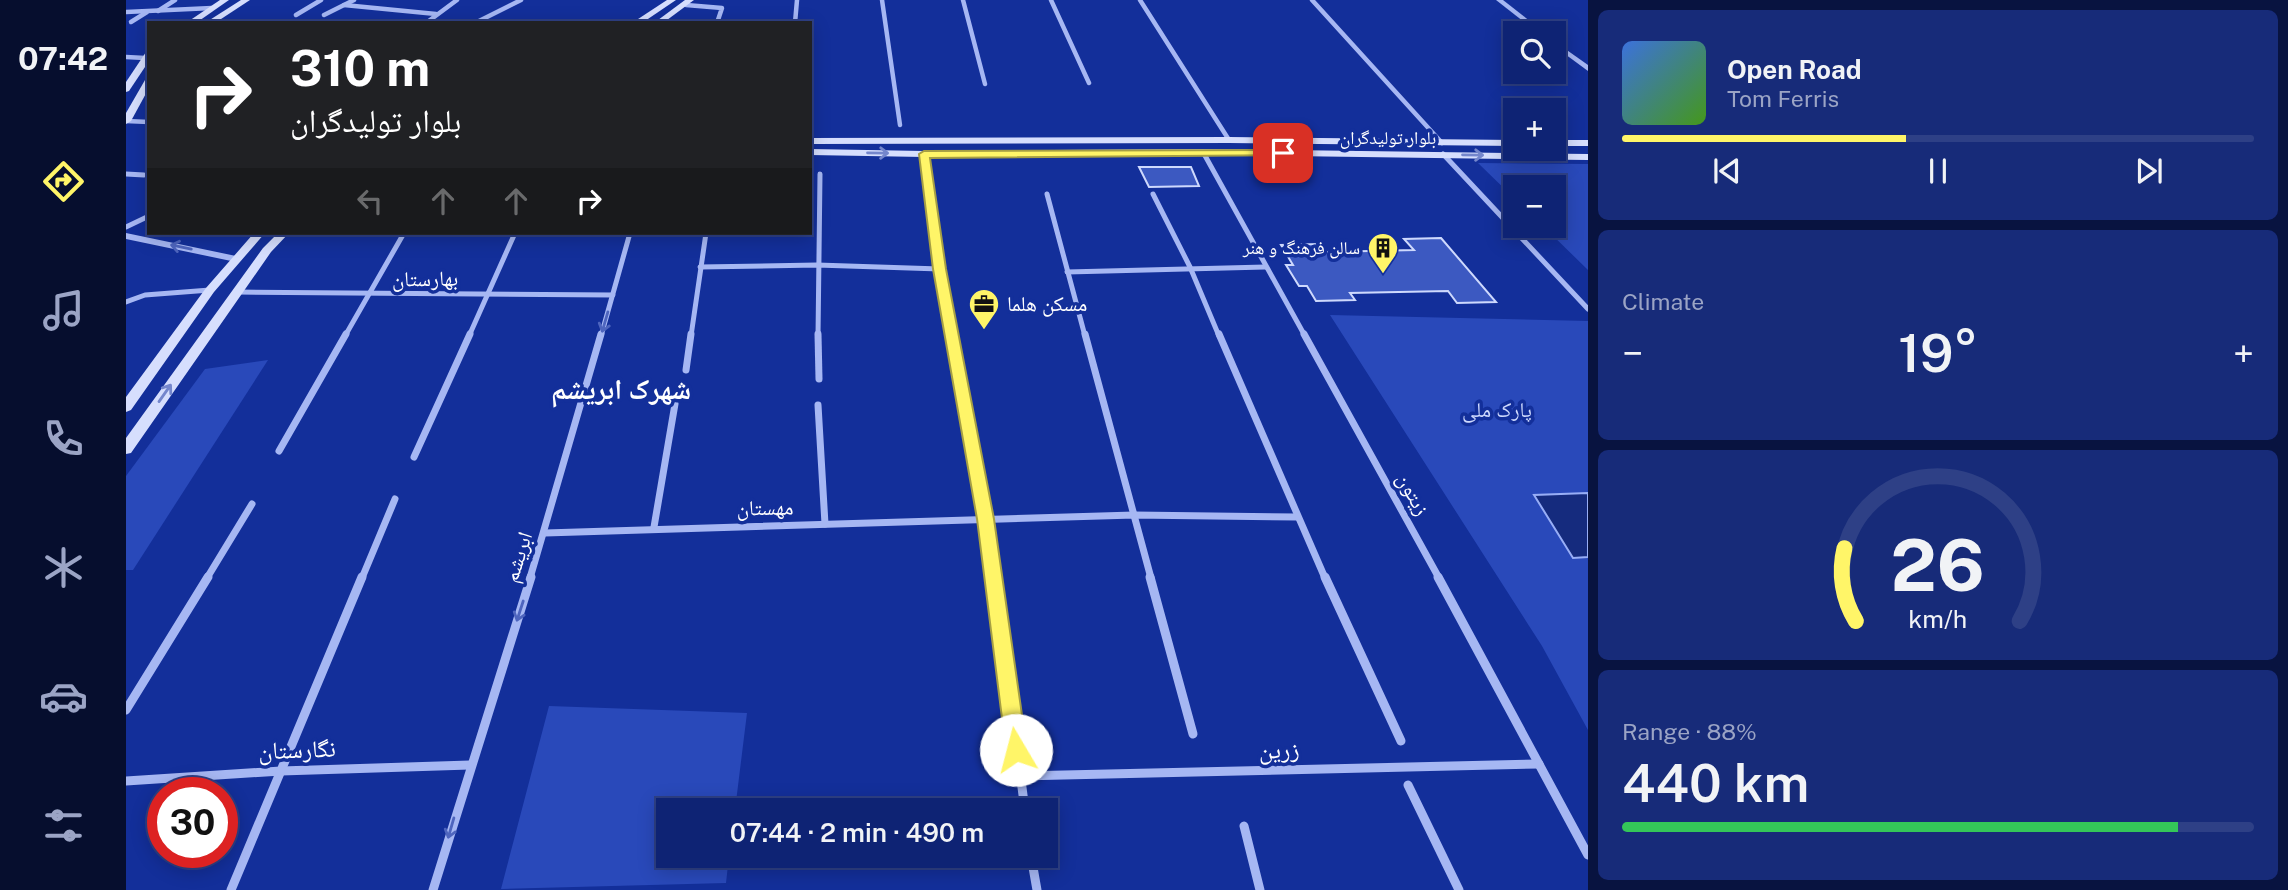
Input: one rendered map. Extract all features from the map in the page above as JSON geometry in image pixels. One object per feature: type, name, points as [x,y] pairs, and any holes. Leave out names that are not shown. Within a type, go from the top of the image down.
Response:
[{"type":"main road","points":[[193,21],[225,0]]},
{"type":"main road","points":[[212,21],[246,0]]},
{"type":"main road","points":[[639,21],[672,0]]},
{"type":"main road","points":[[661,21],[688,2]]},
{"type":"main road","points":[[126,89],[147,56]]},
{"type":"main road","points":[[126,121],[147,84]]},
{"type":"main road","name":"بلوار تولیدگران","points":[[812,141],[1229,140],[1588,157]]},
{"type":"main road","points":[[1566,143],[1588,144]]},
{"type":"main road","name":"بلوار تولیدگران","points":[[812,152],[1203,152],[1443,149],[1503,144]]},
{"type":"main road","points":[[126,407],[210,290],[258,235]]},
{"type":"main road","points":[[126,449],[267,250],[282,235]]},
{"type":"street","points":[[157,12],[175,0]]},
{"type":"street","points":[[296,15],[321,0]]},
{"type":"street","points":[[324,15],[354,0]]},
{"type":"street","points":[[428,21],[457,0]]},
{"type":"street","points":[[479,21],[521,0]]},
{"type":"street","points":[[795,21],[797,0]]},
{"type":"street","points":[[882,0],[900,125]]},
{"type":"street","points":[[963,0],[985,84]]},
{"type":"street","points":[[1051,0],[1089,83]]},
{"type":"street","points":[[1140,0],[1229,140]]},
{"type":"street","points":[[1312,0],[1588,309]]},
{"type":"street","points":[[1499,0],[1526,21]]},
{"type":"street","points":[[688,2],[722,8],[718,21]]},
{"type":"street","points":[[344,5],[436,14]]},
{"type":"street","points":[[126,12],[212,8]]},
{"type":"street","points":[[131,22],[147,12]]},
{"type":"street","points":[[1566,52],[1588,69]]},
{"type":"street","points":[[126,57],[147,56]]},
{"type":"street","points":[[126,121],[147,121]]},
{"type":"street","name":"زیتون","points":[[1203,152],[1391,490],[1588,855]]},
{"type":"street","points":[[924,154],[940,269],[986,519],[1023,798]]},
{"type":"street","points":[[126,174],[144,175]]},
{"type":"street","points":[[819,379],[817,265],[820,174]]},
{"type":"street","points":[[1047,194],[1193,734]]},
{"type":"street","points":[[1153,194],[1190,267],[1297,517],[1401,741]]},
{"type":"street","points":[[126,234],[147,218]]},
{"type":"street","points":[[126,234],[236,259]]},
{"type":"street","points":[[279,451],[403,235]]},
{"type":"street","points":[[414,457],[514,235]]},
{"type":"street","name":"ابریشم","points":[[433,890],[470,765],[545,533],[629,235]]},
{"type":"street","points":[[686,370],[706,235]]},
{"type":"street","points":[[701,267],[817,265],[940,269]]},
{"type":"street","points":[[1067,272],[1265,267]]},
{"type":"street","points":[[126,302],[145,295],[210,290]]},
{"type":"street","name":"بهارستان","points":[[237,292],[612,295]]},
{"type":"street","points":[[654,527],[675,404]]},
{"type":"street","points":[[818,404],[825,524]]},
{"type":"street","points":[[231,890],[395,499]]},
{"type":"street","points":[[126,710],[252,504]]},
{"type":"street","name":"مهستان","points":[[545,533],[654,527],[1134,515],[1297,517]]},
{"type":"street","name":"زرین","points":[[1020,776],[1539,764]]},
{"type":"street","name":"نگارستان","points":[[126,781],[281,771],[470,765]]},
{"type":"street","points":[[1408,785],[1459,890]]},
{"type":"street","points":[[1244,826],[1260,890]]},
{"type":"street","points":[[1033,868],[1037,890]]},
{"type":"green space","points":[[1478,163],[1588,164],[1588,270],[1555,238],[1566,238],[1566,175],[1503,175],[1503,187]]},
{"type":"green space","name":"پارک ملی","points":[[1330,315],[1588,321],[1588,730],[1542,646]]},
{"type":"green space","points":[[268,360],[133,570],[126,570],[126,476],[205,369]]},
{"type":"green space","points":[[549,706],[747,713],[736,798],[656,798],[656,868],[728,868],[726,883],[501,889]]},
{"type":"shaded area","points":[[1588,493],[1588,557],[1573,558],[1534,495]]},
{"type":"building","points":[[1139,167],[1191,167],[1199,186],[1149,187]]},
{"type":"building","name":"سالن فرهنگ و هنر","points":[[1441,238],[1496,302],[1457,303],[1448,291],[1350,293],[1355,300],[1316,301],[1307,286],[1299,286],[1286,265],[1293,265],[1281,245],[1320,244],[1325,252],[1414,250],[1404,239]]},
{"type":"place","name":"سالن فرهنگ و هنر","points":[[1383,275]]},
{"type":"place","name":"مسکن هلما","points":[[984,331]]},
{"type":"district","name":"شهرک ابریشم","points":[[621,389]]},
{"type":"route","points":[[1016,750],[986,519],[940,269],[924,154],[1283,153]]}]
